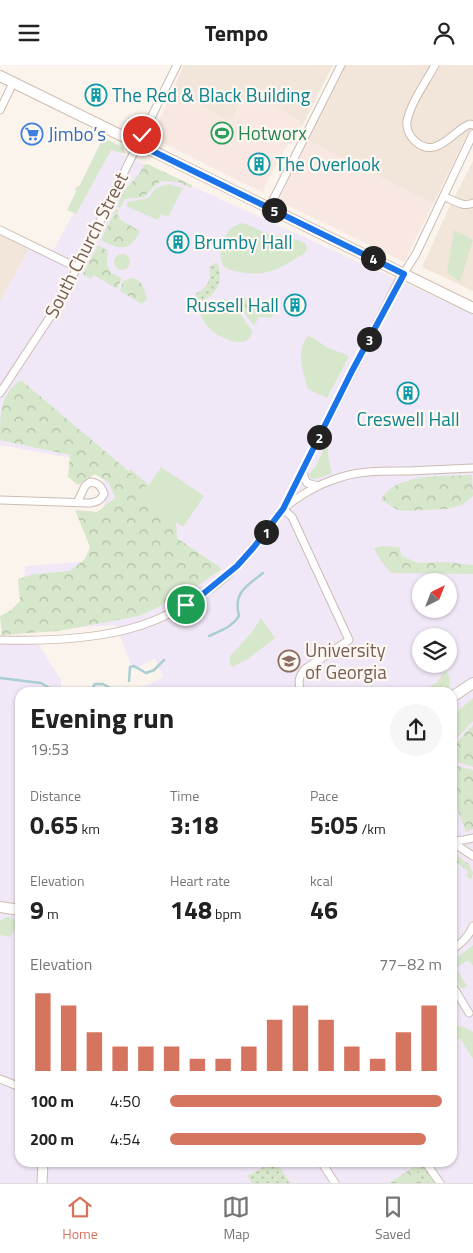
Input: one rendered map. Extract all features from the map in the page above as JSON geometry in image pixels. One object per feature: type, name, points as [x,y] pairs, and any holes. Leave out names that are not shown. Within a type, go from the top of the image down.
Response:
[{"type":"main road","points":[[0,76],[473,308]]},
{"type":"main road","points":[[457,694],[473,683]]},
{"type":"main road","points":[[0,907],[15,909]]},
{"type":"street","name":"South Church Street","points":[[0,393],[52,314],[78,268],[177,65]]},
{"type":"street","points":[[269,208],[341,65]]},
{"type":"street","points":[[435,65],[414,103],[407,122],[408,133],[415,141],[426,148],[439,145],[462,127],[470,124],[473,125]]},
{"type":"street","points":[[0,110],[14,83]]},
{"type":"street","points":[[0,640],[79,638],[126,630],[170,613],[198,598],[237,566],[283,509],[352,371],[444,197],[473,134]]},
{"type":"street","points":[[444,197],[458,204],[466,205],[473,203]]},
{"type":"street","points":[[0,230],[78,268]]},
{"type":"street","points":[[283,509],[318,486],[368,471],[473,468]]},
{"type":"street","points":[[302,472],[307,483],[318,486]]},
{"type":"street","points":[[0,500],[78,503]]},
{"type":"street","points":[[283,509],[292,517],[349,640],[305,669],[298,679],[300,687]]},
{"type":"street","points":[[457,841],[473,838]]},
{"type":"street","points":[[457,845],[473,856]]},
{"type":"street","points":[[457,946],[471,933],[473,926]]},
{"type":"street","points":[[457,993],[469,1013]]},
{"type":"street","points":[[0,1079],[15,1085]]},
{"type":"street","points":[[42,1183],[43,1167]]},
{"type":"street","points":[[325,1167],[335,1183]]},
{"type":"street","points":[[429,1167],[440,1183]]},
{"type":"shaded area","points":[[184,65],[333,65],[301,128],[299,120],[245,91],[232,122],[172,91]]},
{"type":"shaded area","points":[[344,65],[473,65],[473,123],[433,204],[307,140]]},
{"type":"shaded area","points":[[172,91],[231,121],[245,91],[299,120],[301,128],[292,143],[287,145],[265,186],[264,193],[155,139],[153,135]]},
{"type":"shaded area","points":[[307,140],[433,204],[404,262],[279,201]]},
{"type":"shaded area","name":"University of Georgia","points":[[106,147],[473,314],[473,1183],[0,1183],[0,645],[38,643],[61,680],[61,687],[15,687],[15,1167],[457,1167],[457,687],[143,687],[163,677],[155,659],[133,670],[116,625],[20,631],[25,566],[106,560],[103,464],[0,445],[0,302],[30,247],[54,249],[89,184]]},
{"type":"shaded area","points":[[473,161],[473,291],[422,267]]},
{"type":"shaded area","points":[[0,234],[29,249],[0,302]]},
{"type":"green space","points":[[103,138],[123,147],[125,154],[111,150],[76,214],[67,210],[76,192],[75,188],[80,185]]},
{"type":"green space","points":[[147,164],[192,185],[191,188],[178,182],[160,181],[144,197],[125,199],[120,208],[117,206],[124,191],[140,173],[144,165]]},
{"type":"green space","points":[[168,184],[183,188],[168,217],[161,214],[158,220],[126,206],[128,202],[148,198],[156,188]]},
{"type":"green space","points":[[116,209],[119,211],[117,215],[120,217],[119,219],[140,231],[133,243],[128,246],[113,246],[101,240]]},
{"type":"green space","points":[[241,223],[266,233],[305,243],[307,248],[305,253],[282,267],[263,273],[246,273],[228,269],[222,263],[221,247],[231,228]]},
{"type":"green space","points":[[454,230],[473,240],[460,282],[447,272]]},
{"type":"green space","points":[[98,245],[108,251],[107,264],[111,273],[122,278],[117,289],[94,275],[91,279],[83,274]]},
{"type":"green space","points":[[122,254],[128,256],[130,262],[128,268],[122,270],[116,268],[114,262],[116,256]]},
{"type":"green space","points":[[215,263],[218,264],[220,278],[217,288],[209,297],[197,303],[195,294],[208,283],[210,276],[209,267]]},
{"type":"green space","points":[[132,278],[138,280],[144,289],[147,299],[142,304],[120,291],[123,281]]},
{"type":"green space","points":[[238,295],[257,304],[266,305],[272,311],[261,315],[243,311],[238,301]]},
{"type":"green space","points":[[226,299],[233,303],[252,331],[246,341],[233,341],[214,333],[206,324],[198,308]]},
{"type":"green space","points":[[243,311],[265,315],[272,311],[274,315],[270,318],[259,317],[254,326]]},
{"type":"green space","points":[[308,336],[326,347],[349,356],[327,398],[308,389],[302,369],[301,355],[304,342]]},
{"type":"green space","points":[[21,380],[146,486],[147,501],[176,522],[177,538],[222,569],[185,594],[139,616],[58,631],[2,635],[0,616],[10,611],[20,601],[18,579],[34,574],[70,571],[85,559],[90,547],[75,510],[97,512],[115,498],[109,483],[95,474],[78,485],[68,477],[70,455],[0,440],[1,413],[5,398]]},
{"type":"green space","points":[[326,444],[328,446],[332,473],[312,479],[309,474],[316,466]]},
{"type":"green space","points":[[161,467],[204,496],[183,527],[147,501],[145,486],[129,471],[130,469],[149,485]]},
{"type":"green space","points":[[472,475],[473,496],[462,505],[446,509],[408,511],[398,510],[381,500],[388,491],[409,480],[435,476]]},
{"type":"green space","points":[[382,546],[399,547],[402,556],[418,563],[445,562],[473,565],[473,574],[391,573],[374,548]]},
{"type":"green space","points":[[261,618],[275,638],[248,659],[232,667],[230,665],[230,656],[252,632]]},
{"type":"green space","points":[[444,673],[447,673],[450,678],[449,687],[428,687],[437,682]]},
{"type":"green space","points":[[473,698],[473,721],[457,738],[457,712]]},
{"type":"green space","points":[[473,725],[473,767],[457,762],[457,742]]},
{"type":"green space","points":[[457,766],[473,770],[473,829],[466,832],[457,808]]},
{"type":"green space","points":[[457,856],[469,864],[473,873],[471,879],[466,876],[469,872],[457,862]]},
{"type":"green space","points":[[7,917],[14,918],[15,930],[10,937],[0,935],[0,921]]},
{"type":"green space","points":[[473,945],[473,966],[468,960],[457,967],[457,958]]},
{"type":"green space","points":[[457,970],[467,986],[462,989],[457,981]]},
{"type":"green space","points":[[457,1026],[473,1032],[473,1059],[460,1038],[457,1040]]},
{"type":"green space","points":[[264,1167],[280,1167],[290,1183],[252,1183],[247,1176]]},
{"type":"green space","points":[[414,1167],[429,1167],[439,1183],[389,1183]]},
{"type":"green space","points":[[414,1167],[425,1167],[436,1183],[424,1182]]},
{"type":"waterway","points":[[209,636],[226,628],[236,620],[239,616],[239,596],[246,586],[263,573]]},
{"type":"waterway","points":[[129,681],[130,667],[134,666],[146,673],[154,670],[164,660]]},
{"type":"waterway","points":[[0,678],[41,683],[48,687]]},
{"type":"waterway","points":[[93,687],[95,684],[103,684],[108,687]]},
{"type":"place","name":"The Red & Black Building","points":[[96,95]]},
{"type":"place","name":"Hotworx","points":[[222,133]]},
{"type":"place","name":"Jimbo’s","points":[[32,134]]},
{"type":"place","name":"The Overlook","points":[[259,164]]},
{"type":"place","name":"Brumby Hall","points":[[178,242]]},
{"type":"place","name":"Russell Hall","points":[[295,305]]},
{"type":"place","name":"Creswell Hall","points":[[408,393]]},
{"type":"place","name":"University of Georgia","points":[[289,661]]},
{"type":"route","points":[[142,135],[138,144],[404,274],[398,282],[352,371],[283,509],[237,566],[198,598],[186,605]]}]
